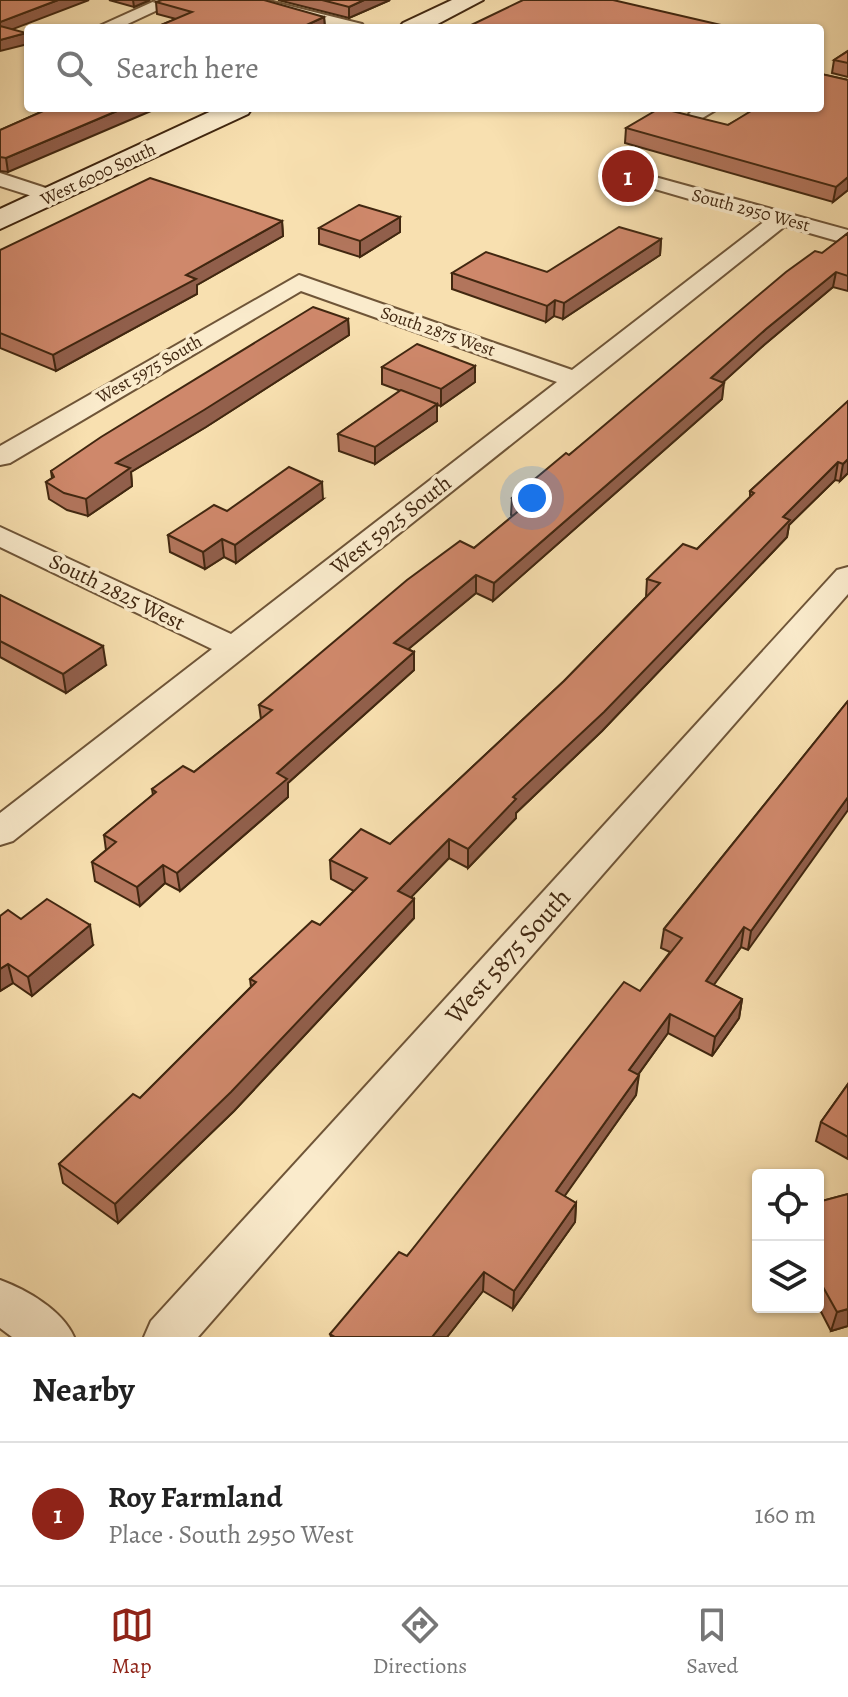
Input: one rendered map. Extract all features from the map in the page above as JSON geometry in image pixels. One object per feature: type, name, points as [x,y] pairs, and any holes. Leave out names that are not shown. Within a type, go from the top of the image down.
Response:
[{"type":"street","points":[[114,24],[171,0]]},
{"type":"street","points":[[245,0],[340,24]]},
{"type":"street","points":[[420,24],[471,0]]},
{"type":"street","name":"West 6000 South","points":[[0,220],[230,112]]},
{"type":"street","points":[[0,179],[51,196]]},
{"type":"street","name":"South 2950 West","points":[[655,183],[848,237]]},
{"type":"street","name":"West 5925 South","points":[[0,832],[782,218]]},
{"type":"street","name":"South 2875 West","points":[[299,282],[577,380]]},
{"type":"street","name":"West 5975 South","points":[[0,457],[299,282]]},
{"type":"street","name":"South 2825 West","points":[[0,536],[234,648]]},
{"type":"street","name":"West 5875 South","points":[[168,1337],[848,576]]},
{"type":"street","points":[[0,1301],[50,1337]]},
{"type":"building","points":[[0,0],[58,0],[0,22]]},
{"type":"building","points":[[264,0],[324,17],[309,24],[164,24],[192,12],[156,2]]},
{"type":"building","points":[[322,0],[364,0],[349,7]]},
{"type":"building","points":[[523,0],[613,0],[717,24],[473,24]]},
{"type":"building","points":[[0,26],[24,32],[24,34],[0,40]]},
{"type":"building","points":[[848,51],[848,63],[834,60]]},
{"type":"building","points":[[824,75],[848,80],[848,177],[836,187],[626,128],[653,112],[676,112],[728,125],[749,112],[824,112]]},
{"type":"building","points":[[41,112],[115,112],[6,158],[0,157],[0,130]]},
{"type":"building","points":[[150,178],[282,221],[186,275],[196,279],[53,355],[0,333],[0,250]]},
{"type":"building","points":[[359,205],[400,217],[360,241],[319,228]]},
{"type":"building","points":[[619,227],[661,239],[564,303],[555,300],[547,306],[452,273],[486,252],[547,272]]},
{"type":"building","points":[[848,233],[848,276],[836,272],[766,329],[711,378],[724,383],[494,583],[476,575],[394,643],[414,652],[277,773],[287,779],[177,873],[163,865],[137,887],[92,862],[116,842],[104,835],[156,792],[152,789],[183,766],[194,772],[272,710],[259,705],[407,580],[460,541],[474,548],[527,504],[512,498],[566,453],[569,455],[786,272],[815,251],[822,253]]},
{"type":"building","points":[[313,307],[348,319],[116,463],[130,468],[86,499],[64,493],[46,482],[54,477],[51,471],[101,437]]},
{"type":"building","points":[[417,344],[475,366],[441,389],[382,367]]},
{"type":"building","points":[[401,390],[437,404],[375,447],[338,434]]},
{"type":"building","points":[[848,401],[848,459],[843,464],[838,462],[783,517],[790,520],[604,712],[513,797],[516,799],[468,849],[449,839],[398,891],[414,899],[231,1092],[115,1204],[59,1164],[133,1094],[140,1098],[256,982],[250,979],[312,921],[320,925],[367,878],[330,860],[361,829],[390,844],[564,681],[660,583],[647,579],[683,544],[697,549],[754,493],[750,491]]},
{"type":"building","points":[[289,467],[322,482],[235,545],[222,539],[203,552],[168,535],[214,505],[227,511]]},
{"type":"building","points":[[0,595],[103,646],[63,674],[0,641]]},
{"type":"building","points":[[848,701],[848,797],[751,931],[744,927],[706,981],[742,999],[715,1037],[670,1014],[629,1070],[639,1075],[556,1191],[576,1203],[514,1291],[484,1272],[432,1337],[335,1337],[330,1334],[399,1252],[407,1256],[624,982],[640,991],[682,938],[664,929]]},
{"type":"building","points":[[47,899],[90,925],[28,977],[8,964],[0,969],[0,916],[8,910],[21,919]]},
{"type":"building","points":[[848,1084],[848,1137],[821,1122]]},
{"type":"building","points":[[848,1194],[848,1309],[837,1312],[824,1289],[824,1200]]},
{"type":"place","name":"Roy Farmland","points":[[628,176]]}]
